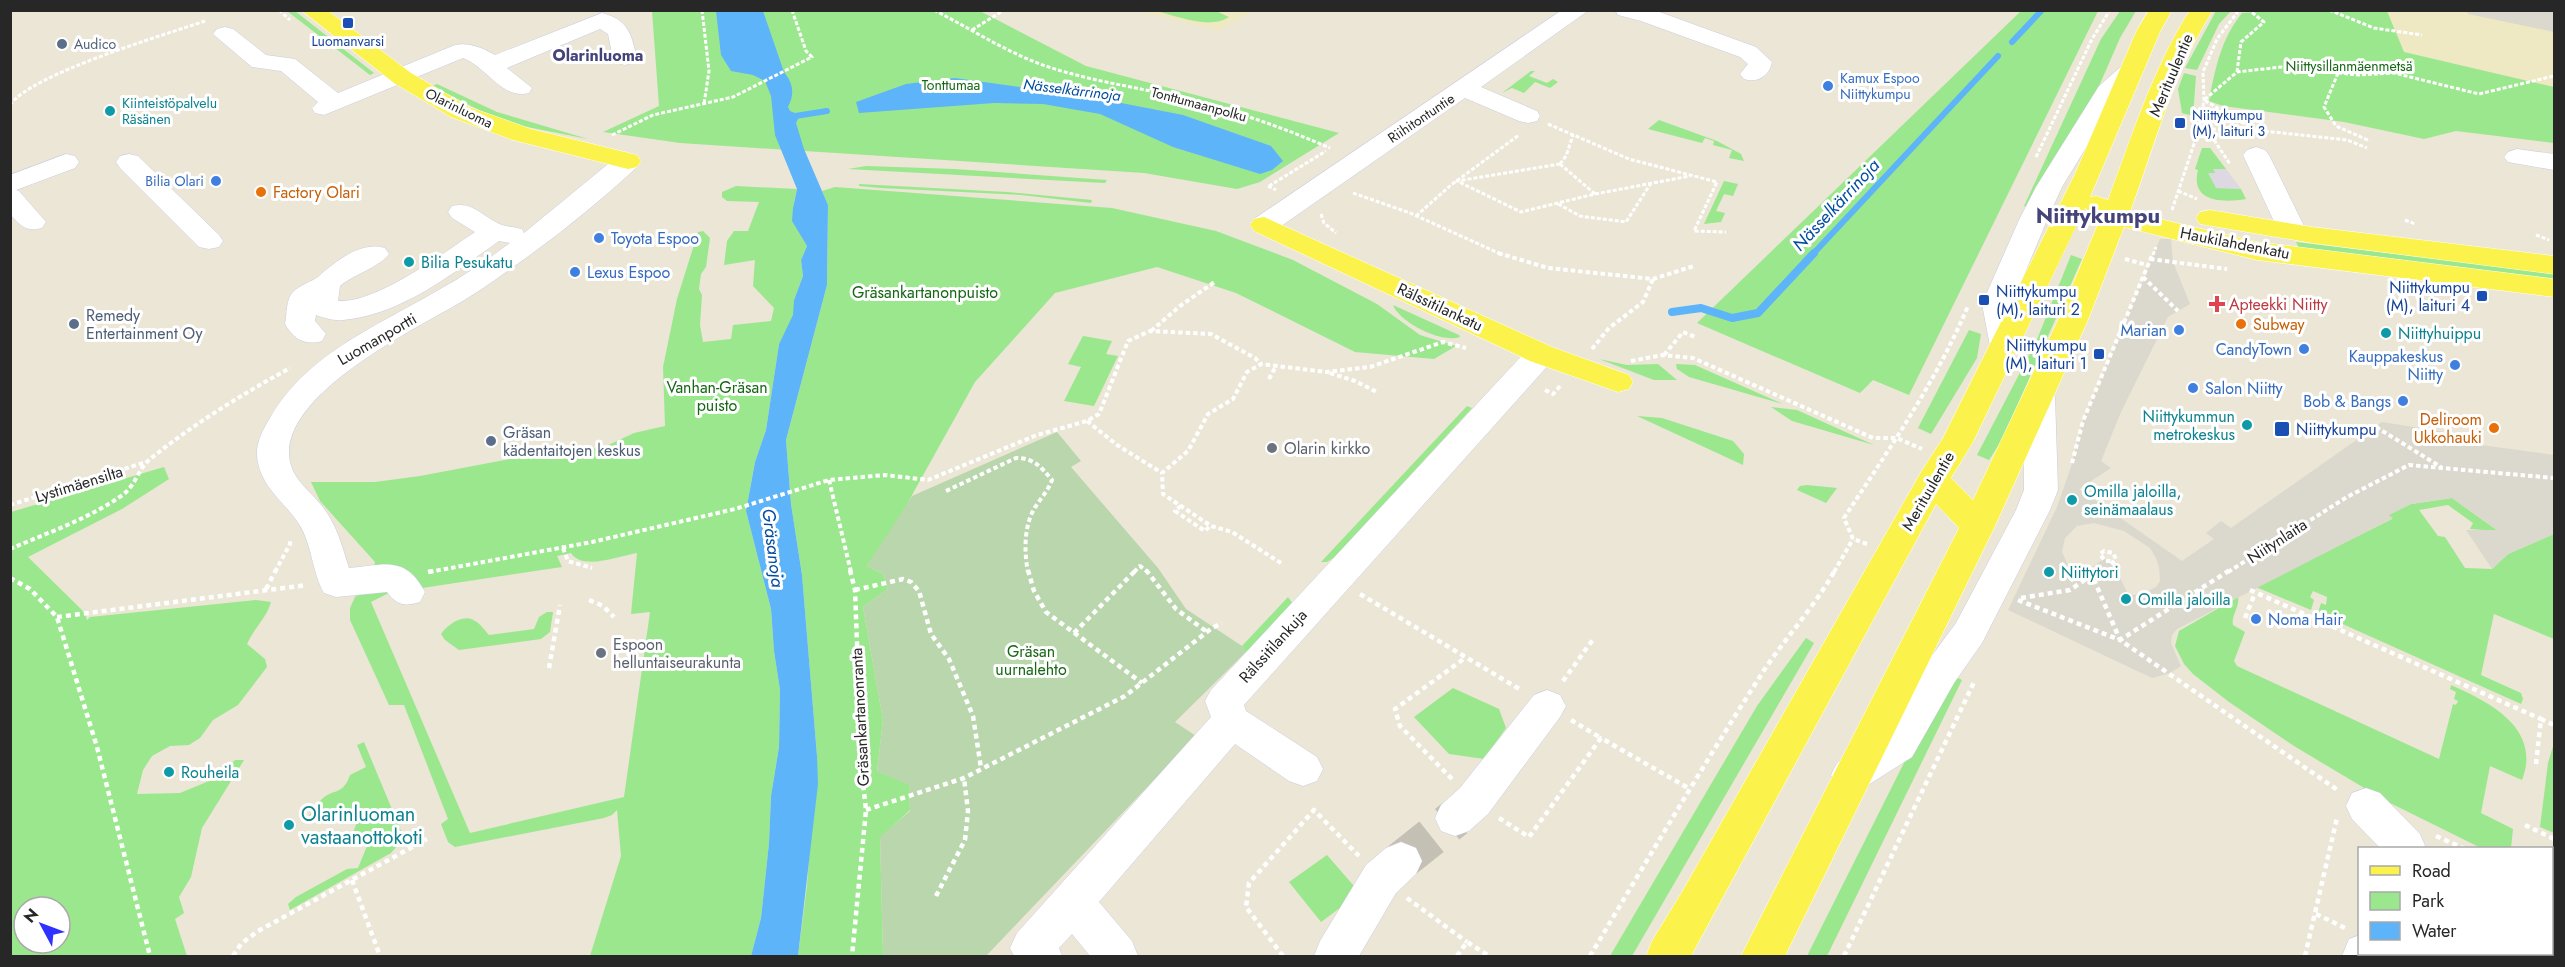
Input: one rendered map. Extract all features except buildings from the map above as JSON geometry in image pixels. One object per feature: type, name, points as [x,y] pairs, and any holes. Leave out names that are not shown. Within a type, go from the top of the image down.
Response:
[{"type":"main road","name":"Olarinluoma","points":[[312,10],[401,76],[460,112],[504,129],[628,160]]},
{"type":"main road","name":"Merituulentie","points":[[1667,957],[1924,496],[1957,442],[2079,193],[2148,32],[2161,10]]},
{"type":"main road","name":"Merituulentie","points":[[1763,957],[1851,775],[1978,526],[2039,397],[2091,279],[2166,81],[2202,10]]},
{"type":"main road","name":"Haukilahdenkatu","points":[[2079,193],[2213,242],[2257,251],[2554,288]]},
{"type":"main road","name":"Haukilahdenkatu","points":[[2119,206],[2242,225],[2554,265]]},
{"type":"main road","name":"Rälssitilankatu","points":[[1264,225],[1542,354],[1622,372]]},
{"type":"main road","points":[[1924,496],[1978,526]]},
{"type":"street","name":"Riihitontuntie","points":[[1264,225],[1578,10]]},
{"type":"street","points":[[1626,10],[1649,16],[1748,52],[1760,62],[1759,67],[1752,74]]},
{"type":"street","points":[[493,65],[602,20],[618,31],[625,58]]},
{"type":"street","points":[[219,26],[260,62],[287,64],[330,105],[463,50],[493,65],[495,70],[520,88]]},
{"type":"street","points":[[2005,346],[1997,304],[2033,220],[2061,168],[2108,91],[2132,69]]},
{"type":"street","points":[[1464,88],[1529,124]]},
{"type":"street","points":[[2256,143],[2294,232]]},
{"type":"street","points":[[2517,157],[2554,162]]},
{"type":"street","name":"Luomanportti","points":[[336,583],[315,521],[285,489],[278,475],[273,454],[278,431],[294,403],[333,365],[364,344],[444,301],[534,238],[608,180],[628,160]]},
{"type":"street","points":[[10,184],[66,162]]},
{"type":"street","points":[[129,162],[209,241]]},
{"type":"street","points":[[10,197],[32,222]]},
{"type":"street","points":[[462,212],[494,232],[534,238]]},
{"type":"street","points":[[324,285],[321,298],[324,308],[331,312],[348,312],[371,306],[494,232]]},
{"type":"street","points":[[2020,252],[2054,245]]},
{"type":"street","points":[[311,334],[300,324],[304,298],[324,285],[338,272],[375,254]]},
{"type":"street","name":"Rälssitilankuja","points":[[1036,952],[1072,902],[1227,711],[1486,411],[1542,354]]},
{"type":"street","points":[[1851,775],[1898,746],[1941,672],[1969,633],[2033,510],[2042,490],[2039,397]]},
{"type":"street","points":[[336,583],[401,585]]},
{"type":"street","points":[[1464,810],[1547,706]]},
{"type":"street","points":[[1227,711],[1303,769]]},
{"type":"street","points":[[2355,801],[2406,847]]},
{"type":"street","points":[[1335,957],[1381,879],[1401,861]]},
{"type":"street","points":[[1072,902],[1113,949],[1117,957]]},
{"type":"path","points":[[702,10],[709,71],[704,104]]},
{"type":"path","points":[[608,137],[653,115],[704,104],[748,91],[812,57],[806,51],[792,10]]},
{"type":"path","name":"Tonttumaanpolku","points":[[934,10],[1040,63],[1096,80],[1167,94],[1224,109],[1288,129],[1330,148],[1268,186]]},
{"type":"path","points":[[972,30],[1004,10]]},
{"type":"path","points":[[2033,164],[2091,39],[2110,10]]},
{"type":"path","points":[[2237,72],[2241,42],[2264,22],[2247,10],[2238,11]]},
{"type":"path","points":[[2329,10],[2352,23],[2405,34],[2422,35]]},
{"type":"path","points":[[10,105],[14,99],[50,76],[219,26]]},
{"type":"path","points":[[2256,143],[2204,100],[2237,72],[2281,67],[2358,75],[2394,73],[2479,94],[2554,76]]},
{"type":"path","points":[[2338,73],[2324,107],[2336,126],[2370,141]]},
{"type":"path","points":[[1416,216],[1529,124],[1574,135],[1629,159],[1717,182],[1694,231],[1726,232]]},
{"type":"path","points":[[2199,129],[2221,128],[2256,143],[2347,140],[2367,148]]},
{"type":"path","points":[[1457,181],[1560,164],[1566,156],[1574,135]]},
{"type":"path","points":[[1560,164],[1595,194]]},
{"type":"path","points":[[1457,181],[1521,212],[1690,175]]},
{"type":"path","points":[[1557,203],[1580,216],[1626,222],[1651,183]]},
{"type":"path","points":[[1346,191],[1416,216],[1500,254],[1548,268],[1653,279],[1694,266]]},
{"type":"path","points":[[1320,211],[1324,223],[1346,238]]},
{"type":"path","points":[[2143,277],[2178,311]]},
{"type":"path","points":[[1591,351],[1609,328],[1643,302],[1653,279]]},
{"type":"path","points":[[401,585],[735,509],[830,480],[885,475],[928,480],[1037,435],[1087,421],[1099,414],[1128,341],[1150,331],[1180,306],[1216,281]]},
{"type":"path","points":[[1590,957],[1689,789],[1766,667],[1818,600],[1853,538],[1844,518],[1897,438],[1951,346],[1971,299]]},
{"type":"path","points":[[1150,331],[1211,334],[1255,358],[1261,364]]},
{"type":"path","points":[[1663,355],[1683,332],[1695,337]]},
{"type":"path","points":[[1326,372],[1370,367],[1443,342]]},
{"type":"path","points":[[1583,348],[1602,354]]},
{"type":"path","points":[[1622,372],[1663,355],[1693,358],[1873,438],[1897,438]]},
{"type":"path","points":[[1162,473],[1188,452],[1208,414],[1233,399],[1247,372],[1261,364],[1326,372],[1355,381],[1377,392]]},
{"type":"path","points":[[1269,379],[1276,366]]},
{"type":"path","points":[[1087,421],[1117,445],[1162,473]]},
{"type":"path","points":[[2376,427],[2441,468]]},
{"type":"path","points":[[946,491],[1016,458],[1024,457],[1036,461],[1052,480],[1031,517],[1027,549],[1030,582],[1035,599],[1046,612],[1142,683]]},
{"type":"path","name":"Lystimäensilta","points":[[10,505],[146,462],[137,480],[123,495],[91,513],[10,549]]},
{"type":"path","name":"Niitynlaita","points":[[2120,640],[2347,497],[2409,465],[2554,478]]},
{"type":"path","points":[[1162,473],[1163,494],[1181,506],[1176,511],[1205,531],[1211,526],[1232,532],[1281,563]]},
{"type":"path","name":"Gräsankartanonranta","points":[[830,480],[855,590],[862,775],[866,810],[852,957]]},
{"type":"path","points":[[563,548],[568,561],[592,568]]},
{"type":"path","points":[[1074,633],[1140,566],[1161,585],[1174,607],[1207,632]]},
{"type":"path","points":[[2088,570],[2120,640]]},
{"type":"path","points":[[2092,575],[2070,590],[2014,599],[2120,640],[2355,801]]},
{"type":"path","points":[[10,578],[30,590],[57,617],[97,747],[150,957]]},
{"type":"path","points":[[855,590],[903,579],[911,582],[919,591],[931,634],[949,659],[973,716],[981,768]]},
{"type":"path","points":[[57,617],[266,589],[336,583]]},
{"type":"path","points":[[1355,590],[1465,658],[1395,709],[1400,726],[1464,810],[1529,837],[1601,738],[1689,789]]},
{"type":"path","points":[[2245,618],[2253,592],[2554,725]]},
{"type":"path","points":[[589,600],[603,606],[614,617]]},
{"type":"path","points":[[549,668],[560,605]]},
{"type":"path","points":[[866,810],[964,778],[1125,696],[1207,632],[1222,623]]},
{"type":"path","points":[[1547,706],[1594,638]]},
{"type":"path","points":[[2536,764],[2541,719]]},
{"type":"path","points":[[936,896],[965,840],[968,811],[964,778]]},
{"type":"path","points":[[2305,957],[2340,808],[2355,801]]},
{"type":"path","points":[[1283,957],[1245,907],[1249,883],[1314,810]]},
{"type":"path","points":[[2525,825],[2554,839]]},
{"type":"path","points":[[233,957],[241,944],[258,931],[427,839]]},
{"type":"path","points":[[352,880],[380,957]]},
{"type":"path","points":[[2316,914],[2358,946]]},
{"type":"path","points":[[1457,957],[1467,942],[1489,957]]},
{"type":"shaded area","points":[[1136,11],[1253,11],[1219,31]]},
{"type":"shaded area","points":[[2387,11],[2554,11],[2554,87],[2404,52]]},
{"type":"shaded area","points":[[2467,11],[2554,11],[2554,32],[2468,14]]},
{"type":"shaded area","points":[[2212,169],[2226,169],[2241,189],[2216,188],[2207,173]]},
{"type":"shaded area","points":[[2160,239],[2171,239],[2173,262],[2190,304],[2168,317],[2121,412],[2101,461],[2111,468],[2079,489],[2182,561],[2214,539],[2206,533],[2221,521],[2231,528],[2382,422],[2470,436],[2474,444],[2554,455],[2554,534],[2508,554],[2492,569],[2466,530],[2497,530],[2452,498],[2411,504],[2389,515],[2393,518],[2177,629],[2172,635],[2171,643],[2181,666],[2170,673],[2152,678],[2008,610],[2057,507],[2071,467],[2083,421]],"holes":[[[2094,523],[2124,531],[2150,548],[2156,558],[2160,581],[2156,587],[2144,593],[2129,596],[2116,570],[2105,558],[2076,578],[2072,574],[2062,552],[2065,538],[2077,526]]]},
{"type":"green space","name":"Tonttumaa","points":[[978,10],[1086,66],[1339,133],[1260,182],[1237,189],[1144,173],[680,143],[603,132],[659,106],[652,11]]},
{"type":"green space","points":[[287,11],[295,11],[374,73],[370,75]]},
{"type":"green space","points":[[1156,11],[1216,11],[1229,17],[1221,21],[1203,22]]},
{"type":"green space","points":[[2021,11],[2098,11],[1909,395],[1873,380],[1860,393],[1697,323]]},
{"type":"green space","points":[[2120,11],[2136,11],[2120,38],[2096,93],[2033,209],[2024,206],[2101,39]]},
{"type":"green space","points":[[2216,11],[2231,11],[2219,24],[2197,70],[2185,68]]},
{"type":"green space","name":"Niittysillanmäenmetsä","points":[[2387,11],[2404,52],[2554,87],[2554,143],[2456,131],[2424,139],[2344,122],[2223,106],[2209,101],[2220,55],[2235,23],[2242,13]]},
{"type":"green space","points":[[1531,71],[1535,71],[1529,76],[1547,83],[1553,79],[1558,82],[1550,88],[1535,82],[1524,93],[1512,88],[1502,93]]},
{"type":"green space","points":[[2184,73],[2196,76],[2193,116],[2182,113],[2178,89]]},
{"type":"green space","points":[[437,84],[497,112],[588,139],[517,125],[483,112],[432,86]]},
{"type":"green space","points":[[1659,120],[1717,141],[1741,154],[1744,161],[1729,158],[1732,150],[1713,145],[1714,141],[1705,138],[1702,143],[1648,129]]},
{"type":"green space","points":[[2202,148],[2210,148],[2226,169],[2213,169],[2215,173],[2208,173],[2216,188],[2241,189],[2246,199],[2218,200],[2203,194],[2197,181],[2198,170],[2195,169]]},
{"type":"green space","points":[[866,166],[955,169],[1107,180],[1105,183],[848,169]]},
{"type":"green space","points":[[1724,181],[1738,184],[1733,196],[1724,194],[1716,211],[1725,213],[1721,222],[1704,224]]},
{"type":"green space","points":[[859,184],[1007,192],[1092,200],[1091,203],[1021,195],[881,188],[859,186]]},
{"type":"green space","name":"Vanhan-Gräsan puisto","points":[[736,186],[797,189],[794,219],[807,246],[801,260],[803,276],[794,300],[794,315],[779,344],[766,430],[755,462],[746,511],[771,609],[780,690],[779,747],[771,796],[769,843],[761,918],[751,956],[590,956],[621,856],[617,810],[604,818],[455,847],[448,842],[441,824],[448,819],[404,705],[389,705],[350,620],[350,608],[355,597],[368,588],[375,562],[320,501],[311,482],[375,482],[420,476],[557,450],[602,448],[634,433],[665,426],[663,367],[677,299],[698,232],[703,231],[710,238],[706,267],[701,274],[699,289],[702,295],[700,325],[703,342],[731,339],[733,325],[771,321],[774,308],[753,286],[755,260],[724,265],[727,241],[734,231],[748,231],[759,202],[727,201],[722,197],[722,192]],"holes":[[[571,553],[576,558],[592,562],[637,553],[631,614],[650,612],[624,797],[470,833],[371,602],[389,593],[562,567],[557,556]]]},
{"type":"green space","name":"Gräsankartanonpuisto","points":[[835,187],[1112,208],[1216,231],[1293,260],[1377,304],[1420,335],[1456,346],[1434,359],[1355,352],[1236,293],[1157,267],[1055,293],[975,382],[897,522],[867,566],[883,574],[888,589],[863,607],[883,720],[877,771],[909,784],[910,810],[880,838],[883,956],[798,956],[807,885],[817,756],[802,575],[791,504],[786,440],[827,285],[828,205],[822,191]]},
{"type":"green space","points":[[2296,242],[2554,273],[2554,279],[2299,248]]},
{"type":"green space","points":[[2071,255],[2082,259],[2002,440],[1989,460],[1977,455],[2036,342]]},
{"type":"green space","points":[[1393,305],[1460,337],[1443,337],[1422,330],[1403,318]]},
{"type":"green space","points":[[1969,330],[1981,334],[1977,358],[1931,434],[1918,428]]},
{"type":"green space","points":[[1083,336],[1112,341],[1106,354],[1118,356],[1094,406],[1064,401],[1081,367],[1068,364]]},
{"type":"green space","points":[[1599,359],[1627,365],[1658,364],[1677,380],[1654,380]]},
{"type":"green space","points":[[1676,364],[1695,365],[1783,404],[1689,377],[1677,369]]},
{"type":"green space","points":[[1467,406],[1472,408],[1335,557],[1327,562],[1321,562]]},
{"type":"green space","points":[[1771,407],[1797,410],[1874,445],[1792,421]]},
{"type":"green space","points":[[1637,416],[1662,418],[1733,441],[1744,454],[1743,465]]},
{"type":"green space","name":"Gräsan uurnalehto","points":[[1057,432],[1081,461],[1071,467],[1158,568],[1186,609],[1242,646],[1245,653],[1175,722],[1196,736],[986,956],[883,956],[880,837],[910,811],[909,785],[877,771],[883,720],[863,607],[888,589],[883,574],[867,566],[912,496]]},
{"type":"green space","points":[[164,467],[169,479],[122,509],[28,557],[85,613],[87,620],[90,617],[256,600],[271,602],[247,644],[265,659],[267,667],[238,705],[213,720],[200,738],[189,745],[170,746],[152,756],[143,770],[137,794],[180,793],[214,779],[235,760],[244,760],[202,828],[191,877],[179,897],[184,913],[175,919],[187,956],[11,956],[11,512]]},
{"type":"green space","points":[[1800,486],[1837,488],[1826,503],[1797,490]]},
{"type":"green space","points":[[2452,498],[2498,531],[2470,529],[2473,523],[2448,505],[2419,510],[2438,536],[2445,537],[2465,568],[2492,569],[2508,554],[2554,534],[2554,639],[2494,614],[2481,675],[2521,693],[2523,699],[2521,704],[2318,613],[2321,603],[2326,605],[2327,597],[2313,591],[2310,597],[2314,600],[2311,610],[2256,587],[2392,519],[2388,515],[2411,504]]},
{"type":"green space","points":[[1288,597],[1293,604],[1245,653],[1242,646]]},
{"type":"green space","points":[[2238,597],[2233,625],[2245,632],[2234,661],[2237,666],[2439,759],[2453,704],[2456,705],[2458,701],[2454,699],[2456,692],[2450,689],[2451,685],[2495,709],[2508,719],[2518,732],[2525,746],[2526,762],[2522,780],[2490,766],[2481,813],[2513,829],[2511,847],[2479,847],[2386,801],[2294,746],[2229,702],[2193,674],[2184,664],[2175,646],[2179,631]]},
{"type":"green space","points":[[547,612],[553,612],[550,632],[541,639],[459,650],[445,640],[441,634],[451,624],[466,618],[477,622],[489,635],[534,629],[539,617]]},
{"type":"green space","points":[[1806,638],[1814,643],[1632,956],[1610,956],[1757,706]]},
{"type":"green space","points":[[1954,676],[1962,680],[1827,956],[1807,956],[1923,725]]},
{"type":"green space","points":[[1453,688],[1499,709],[1506,728],[1484,759],[1449,754],[1414,717]]},
{"type":"green space","points":[[364,742],[404,838],[391,853],[290,910],[288,904],[296,897],[347,869],[358,868],[372,834],[352,835],[361,812],[309,816],[325,796],[341,789],[350,775],[366,767],[357,745]]},
{"type":"green space","points":[[2554,743],[2554,833],[2540,827],[2548,763]]},
{"type":"green space","points":[[1327,855],[1360,893],[1321,922],[1289,882]]},
{"type":"water","name":"Gräsanoja","points":[[716,11],[763,11],[784,72],[791,84],[792,98],[788,107],[790,111],[800,115],[796,123],[804,149],[828,205],[827,285],[786,440],[791,504],[802,575],[818,784],[798,956],[751,956],[761,918],[769,843],[771,796],[779,747],[780,690],[771,609],[746,511],[755,462],[766,430],[779,344],[793,315],[794,300],[803,276],[801,260],[807,246],[792,221],[797,189],[775,135],[771,96],[765,81],[753,75],[731,71],[721,55]]},
{"type":"water","points":[[955,78],[1085,96],[1183,115],[1271,146],[1283,161],[1272,170],[1260,174],[1173,147],[1100,114],[1043,104],[994,103],[859,113],[856,102],[906,84]]},
{"type":"waterway","name":"Nässelkärrinoja","points":[[2012,42],[2042,10]]},
{"type":"waterway","name":"Nässelkärrinoja","points":[[1812,255],[1998,56]]},
{"type":"waterway","name":"Nässelkärrinoja","points":[[789,117],[827,111]]},
{"type":"waterway","name":"Nässelkärrinoja","points":[[1672,312],[1701,308],[1732,318],[1758,313],[1814,253]]},
{"type":"tunnel","points":[[1401,861],[1455,818]]},
{"type":"place","name":"Luomanvarsi","points":[[348,23]]},
{"type":"place","name":"Audico","points":[[62,44]]},
{"type":"place","name":"Kamux Espoo Niittykumpu","points":[[1828,86]]},
{"type":"place","name":"Kiinteistöpalvelu Räsänen","points":[[110,111]]},
{"type":"place","name":"Niittykumpu (M), laituri 3","points":[[2180,123]]},
{"type":"place","name":"Bilia Olari","points":[[216,181]]},
{"type":"place","name":"Factory Olari","points":[[261,192]]},
{"type":"place","name":"Toyota Espoo","points":[[599,238]]},
{"type":"place","name":"Bilia Pesukatu","points":[[409,262]]},
{"type":"place","name":"Lexus Espoo","points":[[575,272]]},
{"type":"place","name":"Niittykumpu (M), laituri 4","points":[[2482,296]]},
{"type":"place","name":"Niittykumpu (M), laituri 2","points":[[1984,300]]},
{"type":"place","name":"Apteekki Niitty","points":[[2217,304]]},
{"type":"place","name":"Remedy Entertainment Oy","points":[[74,324]]},
{"type":"place","name":"Subway","points":[[2241,324]]},
{"type":"place","name":"Marian","points":[[2179,330]]},
{"type":"place","name":"Niittyhuippu","points":[[2386,333]]},
{"type":"place","name":"CandyTown","points":[[2304,349]]},
{"type":"place","name":"Niittykumpu (M), laituri 1","points":[[2099,354]]},
{"type":"place","name":"Kauppakeskus Niitty","points":[[2455,365]]},
{"type":"place","name":"Salon Niitty","points":[[2193,388]]},
{"type":"place","name":"Bob & Bangs","points":[[2403,401]]},
{"type":"place","name":"Niittykummun metrokeskus","points":[[2247,425]]},
{"type":"place","name":"Deliroom Ukkohauki","points":[[2494,428]]},
{"type":"place","name":"Niittykumpu","points":[[2282,429]]},
{"type":"place","name":"Gräsan kädentaitojen keskus","points":[[491,441]]},
{"type":"place","name":"Olarin kirkko","points":[[1272,448]]},
{"type":"place","name":"Omilla jaloilla, seinämaalaus","points":[[2072,500]]},
{"type":"place","name":"Niittytori","points":[[2049,572]]},
{"type":"place","name":"Omilla jaloilla","points":[[2126,599]]},
{"type":"place","name":"Noma Hair","points":[[2256,619]]},
{"type":"place","name":"Espoon helluntaiseurakunta","points":[[601,653]]},
{"type":"place","name":"Rouheila","points":[[169,772]]},
{"type":"place","name":"Olarinluoman vastaanottokoti","points":[[289,825]]},
{"type":"district","name":"Olarinluoma","points":[[598,55]]},
{"type":"district","name":"Niittykumpu","points":[[2098,215]]}]
